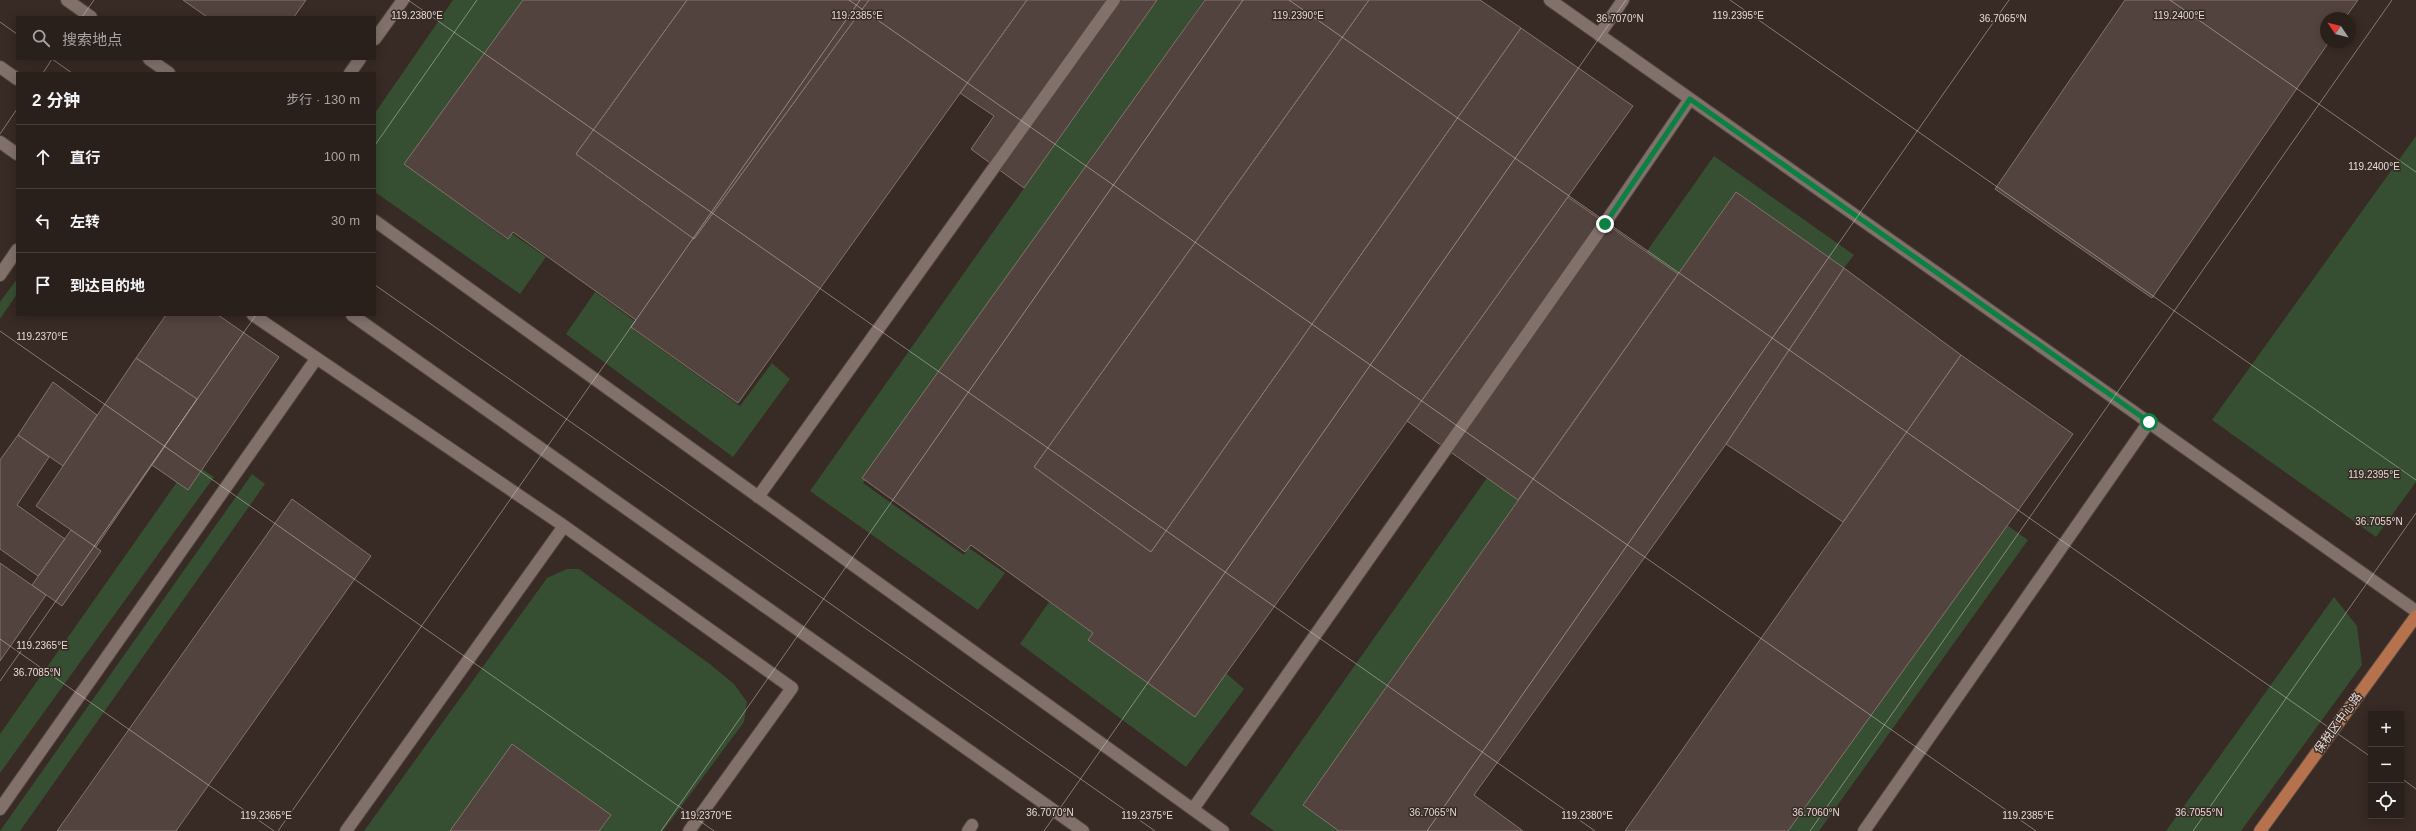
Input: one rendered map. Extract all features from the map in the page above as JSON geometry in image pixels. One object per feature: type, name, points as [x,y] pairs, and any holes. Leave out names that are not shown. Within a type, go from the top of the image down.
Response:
[{"type":"main road","name":"保税区中心路","points":[[2260,831],[2416,616]]},
{"type":"street","points":[[67,0],[90,16]]},
{"type":"street","points":[[376,38],[403,0]]},
{"type":"street","points":[[758,496],[1114,0]]},
{"type":"street","points":[[1550,0],[2416,610]]},
{"type":"street","points":[[1599,35],[1623,0]]},
{"type":"street","points":[[150,60],[168,72]]},
{"type":"street","points":[[351,72],[359,60]]},
{"type":"street","points":[[0,67],[16,78]]},
{"type":"street","points":[[1193,809],[1605,224],[1690,99]]},
{"type":"street","points":[[0,142],[16,153]]},
{"type":"street","points":[[376,222],[1224,831]]},
{"type":"street","points":[[0,275],[16,251]]},
{"type":"street","points":[[254,316],[564,526],[792,688],[689,831]]},
{"type":"street","points":[[353,316],[1083,831]]},
{"type":"street","points":[[0,809],[316,358]]},
{"type":"street","points":[[1864,831],[2149,422]]},
{"type":"street","points":[[346,831],[564,526]]},
{"type":"green space","points":[[453,0],[523,0],[405,164],[506,239],[511,233],[546,257],[520,294],[376,193],[376,112]]},
{"type":"green space","points":[[1157,0],[1204,0],[863,483],[964,555],[969,548],[1005,573],[978,610],[810,491]]},
{"type":"green space","points":[[2416,136],[2416,482],[2376,537],[2212,420]]},
{"type":"green space","points":[[1714,156],[1854,255],[1844,268],[1736,192],[1303,805],[1339,831],[1274,831],[1250,814]]},
{"type":"green space","points":[[16,280],[16,295],[0,319],[0,302]]},
{"type":"green space","points":[[595,292],[639,324],[634,330],[740,406],[772,363],[790,379],[733,457],[566,334]]},
{"type":"green space","points":[[202,469],[214,477],[0,773],[0,734],[177,482]]},
{"type":"green space","points":[[252,474],[265,484],[20,831],[0,831]]},
{"type":"green space","points":[[2007,525],[2028,540],[1819,831],[1788,831]]},
{"type":"green space","points":[[567,569],[579,569],[711,665],[734,684],[747,702],[744,722],[663,831],[599,831],[611,816],[512,744],[450,831],[364,831],[547,578]]},
{"type":"green space","points":[[2334,597],[2357,626],[2362,665],[2241,831],[2166,831]]},
{"type":"green space","points":[[1049,602],[1093,633],[1226,673],[1244,689],[1186,767],[1020,644]]},
{"type":"building","points":[[183,0],[306,0],[295,16],[206,16]]},
{"type":"building","points":[[523,0],[687,0],[576,154],[694,239],[869,0],[1027,0],[738,403],[631,327],[636,320],[513,232],[508,239],[404,164]]},
{"type":"building","points":[[687,0],[869,0],[694,239],[576,154]]},
{"type":"building","points":[[1027,0],[1157,0],[1024,188],[971,149],[994,116],[960,93]]},
{"type":"building","points":[[1205,0],[1369,0],[1034,467],[1151,552],[1521,28],[1633,106],[1195,717],[1088,640],[1093,633],[971,545],[965,552],[862,478]]},
{"type":"building","points":[[1369,0],[1480,0],[1521,28],[1151,552],[1034,467]]},
{"type":"building","points":[[2125,0],[2358,0],[2349,12],[2320,12],[2320,48],[2325,48],[2152,298],[1995,189]]},
{"type":"building","points":[[1736,192],[1844,268],[1726,444],[1474,795],[1523,831],[1339,831],[1303,805]]},
{"type":"building","points":[[1568,197],[1678,274],[1518,500],[1407,421]]},
{"type":"building","points":[[1844,268],[1961,355],[1843,522],[1726,444]]},
{"type":"building","points":[[165,316],[219,316],[279,357],[188,490],[152,465],[197,399],[136,358]]},
{"type":"building","points":[[1961,355],[2073,434],[1788,831],[1625,831]]},
{"type":"building","points":[[136,358],[197,399],[96,547],[36,506]]},
{"type":"building","points":[[53,382],[97,415],[63,466],[18,435]]},
{"type":"building","points":[[18,435],[49,457],[17,505],[65,539],[38,576],[0,549],[0,460]]},
{"type":"building","points":[[292,499],[371,556],[176,831],[57,831]]},
{"type":"building","points":[[71,530],[101,551],[62,606],[32,585]]},
{"type":"building","points":[[0,563],[46,595],[0,661]]},
{"type":"building","points":[[512,744],[611,815],[599,831],[450,831]]},
{"type":"route","points":[[1605,224],[1690,99],[2149,422]]}]
